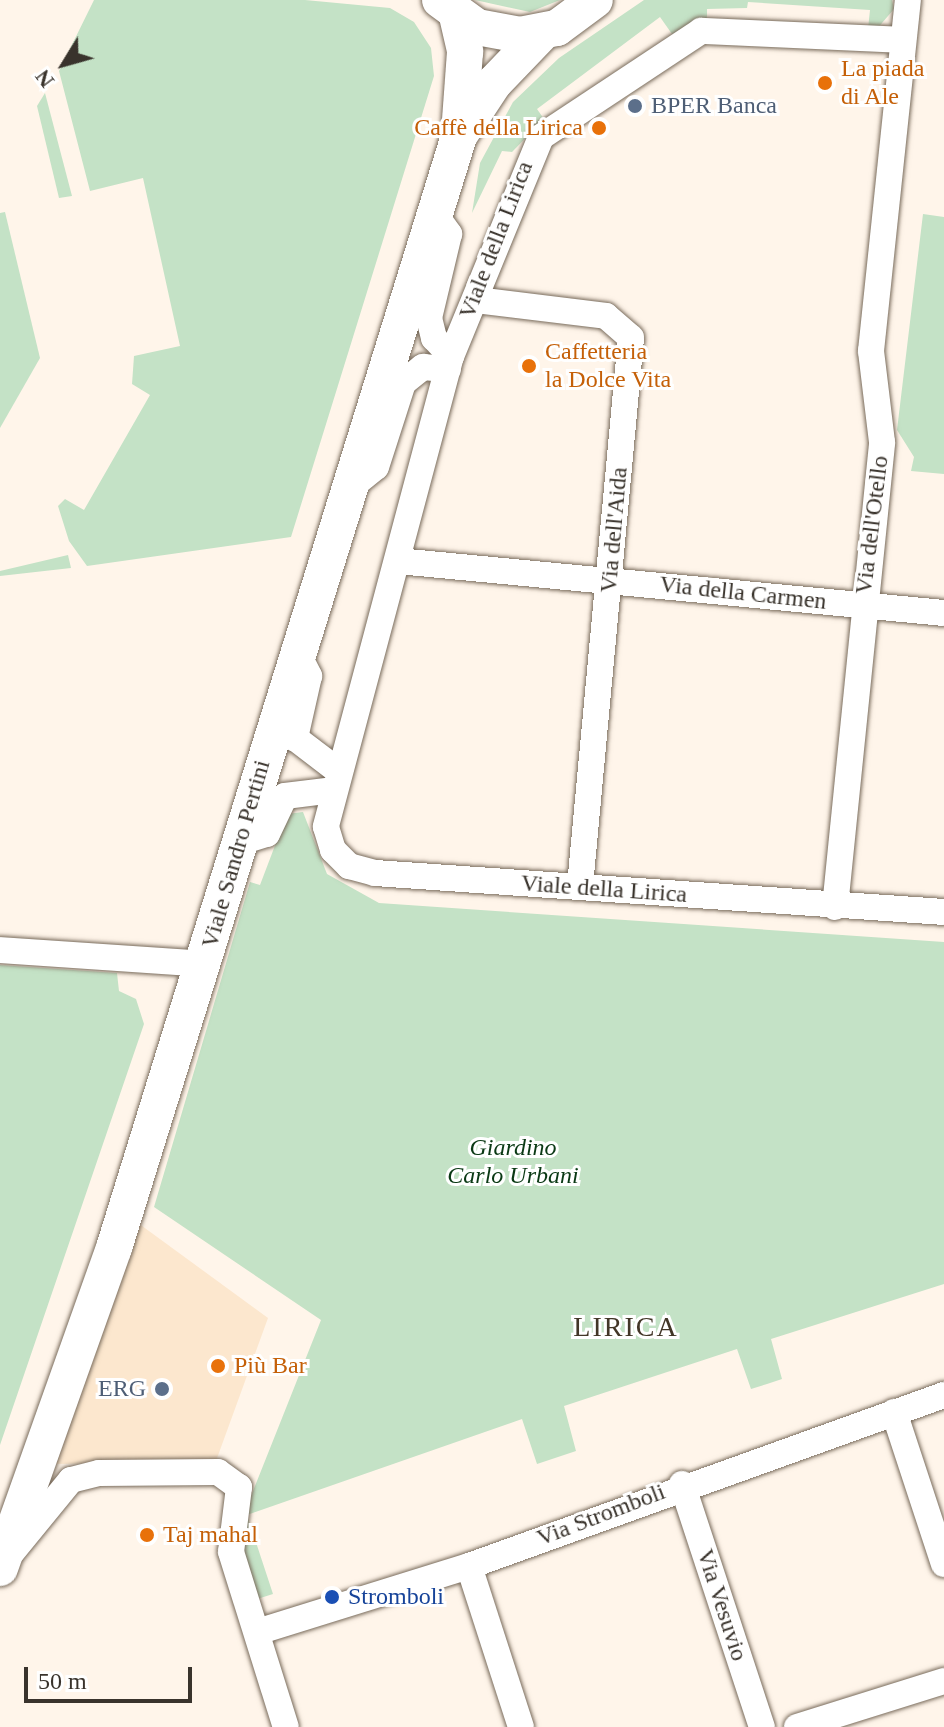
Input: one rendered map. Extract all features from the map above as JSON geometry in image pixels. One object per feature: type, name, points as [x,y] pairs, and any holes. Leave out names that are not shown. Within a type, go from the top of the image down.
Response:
[{"type":"main road","points":[[448,8],[498,34],[543,32],[595,0]]},
{"type":"main road","name":"Viale Sandro Pertini","points":[[1,1566],[205,964],[237,843],[459,136],[465,52],[448,8]]},
{"type":"main road","name":"Viale Sandro Pertini","points":[[459,136],[494,83],[543,32]]},
{"type":"street","name":"Via dell'Otello","points":[[835,907],[862,606],[882,442],[871,351],[908,0]]},
{"type":"street","name":"Viale della Lirica","points":[[903,40],[718,28],[678,41],[541,137],[521,172],[476,300],[449,363],[398,561],[335,780],[326,827],[333,850],[349,866],[835,907],[944,912]]},
{"type":"street","name":"Viale della Lirica","points":[[434,213],[449,234],[429,318],[434,338],[449,363]]},
{"type":"street","name":"Via dell'Aida","points":[[476,300],[606,316],[631,338],[580,886]]},
{"type":"street","points":[[347,490],[376,467],[403,383],[423,367],[449,363]]},
{"type":"street","name":"Via della Carmen","points":[[398,561],[944,613]]},
{"type":"street","points":[[237,843],[267,834],[289,793],[335,780],[295,738],[309,676],[297,652]]},
{"type":"street","points":[[0,950],[205,964]]},
{"type":"street","name":"Via Stromboli","points":[[257,1632],[469,1566],[682,1484],[944,1395]]},
{"type":"street","points":[[894,1412],[944,1564]]},
{"type":"street","points":[[1,1566],[71,1480],[99,1473],[218,1472],[239,1487],[231,1552],[286,1727]]},
{"type":"street","name":"Via Vesuvio","points":[[682,1484],[762,1727]]},
{"type":"street","points":[[469,1566],[521,1727]]},
{"type":"street","points":[[797,1727],[944,1681]]},
{"type":"shaded area","name":"ERG","points":[[138,1223],[268,1318],[216,1461],[56,1464]]},
{"type":"green space","points":[[94,0],[305,0],[390,8],[414,22],[431,48],[434,76],[291,537],[87,566],[69,541],[58,506],[65,499],[84,510],[150,395],[132,384],[134,356],[180,346],[143,178],[90,191],[59,71]]},
{"type":"green space","points":[[475,0],[560,0],[530,12]]},
{"type":"green space","points":[[644,0],[892,0],[894,9],[876,30],[868,29],[870,10],[748,2],[747,8],[707,9],[707,18],[672,34],[660,17],[537,109],[544,119],[512,152],[502,151],[472,213],[480,163],[513,102],[559,58]]},
{"type":"green space","points":[[45,93],[72,196],[59,198],[37,106]]},
{"type":"green space","points":[[5,212],[40,358],[0,428],[0,213]]},
{"type":"green space","points":[[923,214],[944,217],[944,474],[911,471],[914,457],[897,430]]},
{"type":"green space","points":[[68,555],[71,568],[0,576],[0,571]]},
{"type":"green space","name":"Giardino Carlo Urbani","points":[[303,812],[327,874],[379,903],[944,942],[944,1284],[771,1339],[782,1379],[767,1384],[751,1389],[737,1349],[564,1406],[576,1451],[537,1464],[522,1419],[247,1515],[273,1594],[254,1600],[239,1547],[247,1506],[321,1320],[154,1207],[250,882],[260,885],[287,814]]},
{"type":"green space","points":[[0,965],[117,973],[119,991],[136,999],[144,1024],[0,1445]]},
{"type":"place","name":"La piada di Ale","points":[[825,83]]},
{"type":"place","name":"BPER Banca","points":[[635,106]]},
{"type":"place","name":"Caffè della Lirica","points":[[599,128]]},
{"type":"place","name":"Caffetteria la Dolce Vita","points":[[529,366]]},
{"type":"place","name":"Più Bar","points":[[218,1366]]},
{"type":"place","name":"ERG","points":[[162,1389]]},
{"type":"place","name":"Taj mahal","points":[[147,1535]]},
{"type":"place","name":"Stromboli","points":[[332,1597]]},
{"type":"district","name":"LIRICA","points":[[626,1327]]}]
